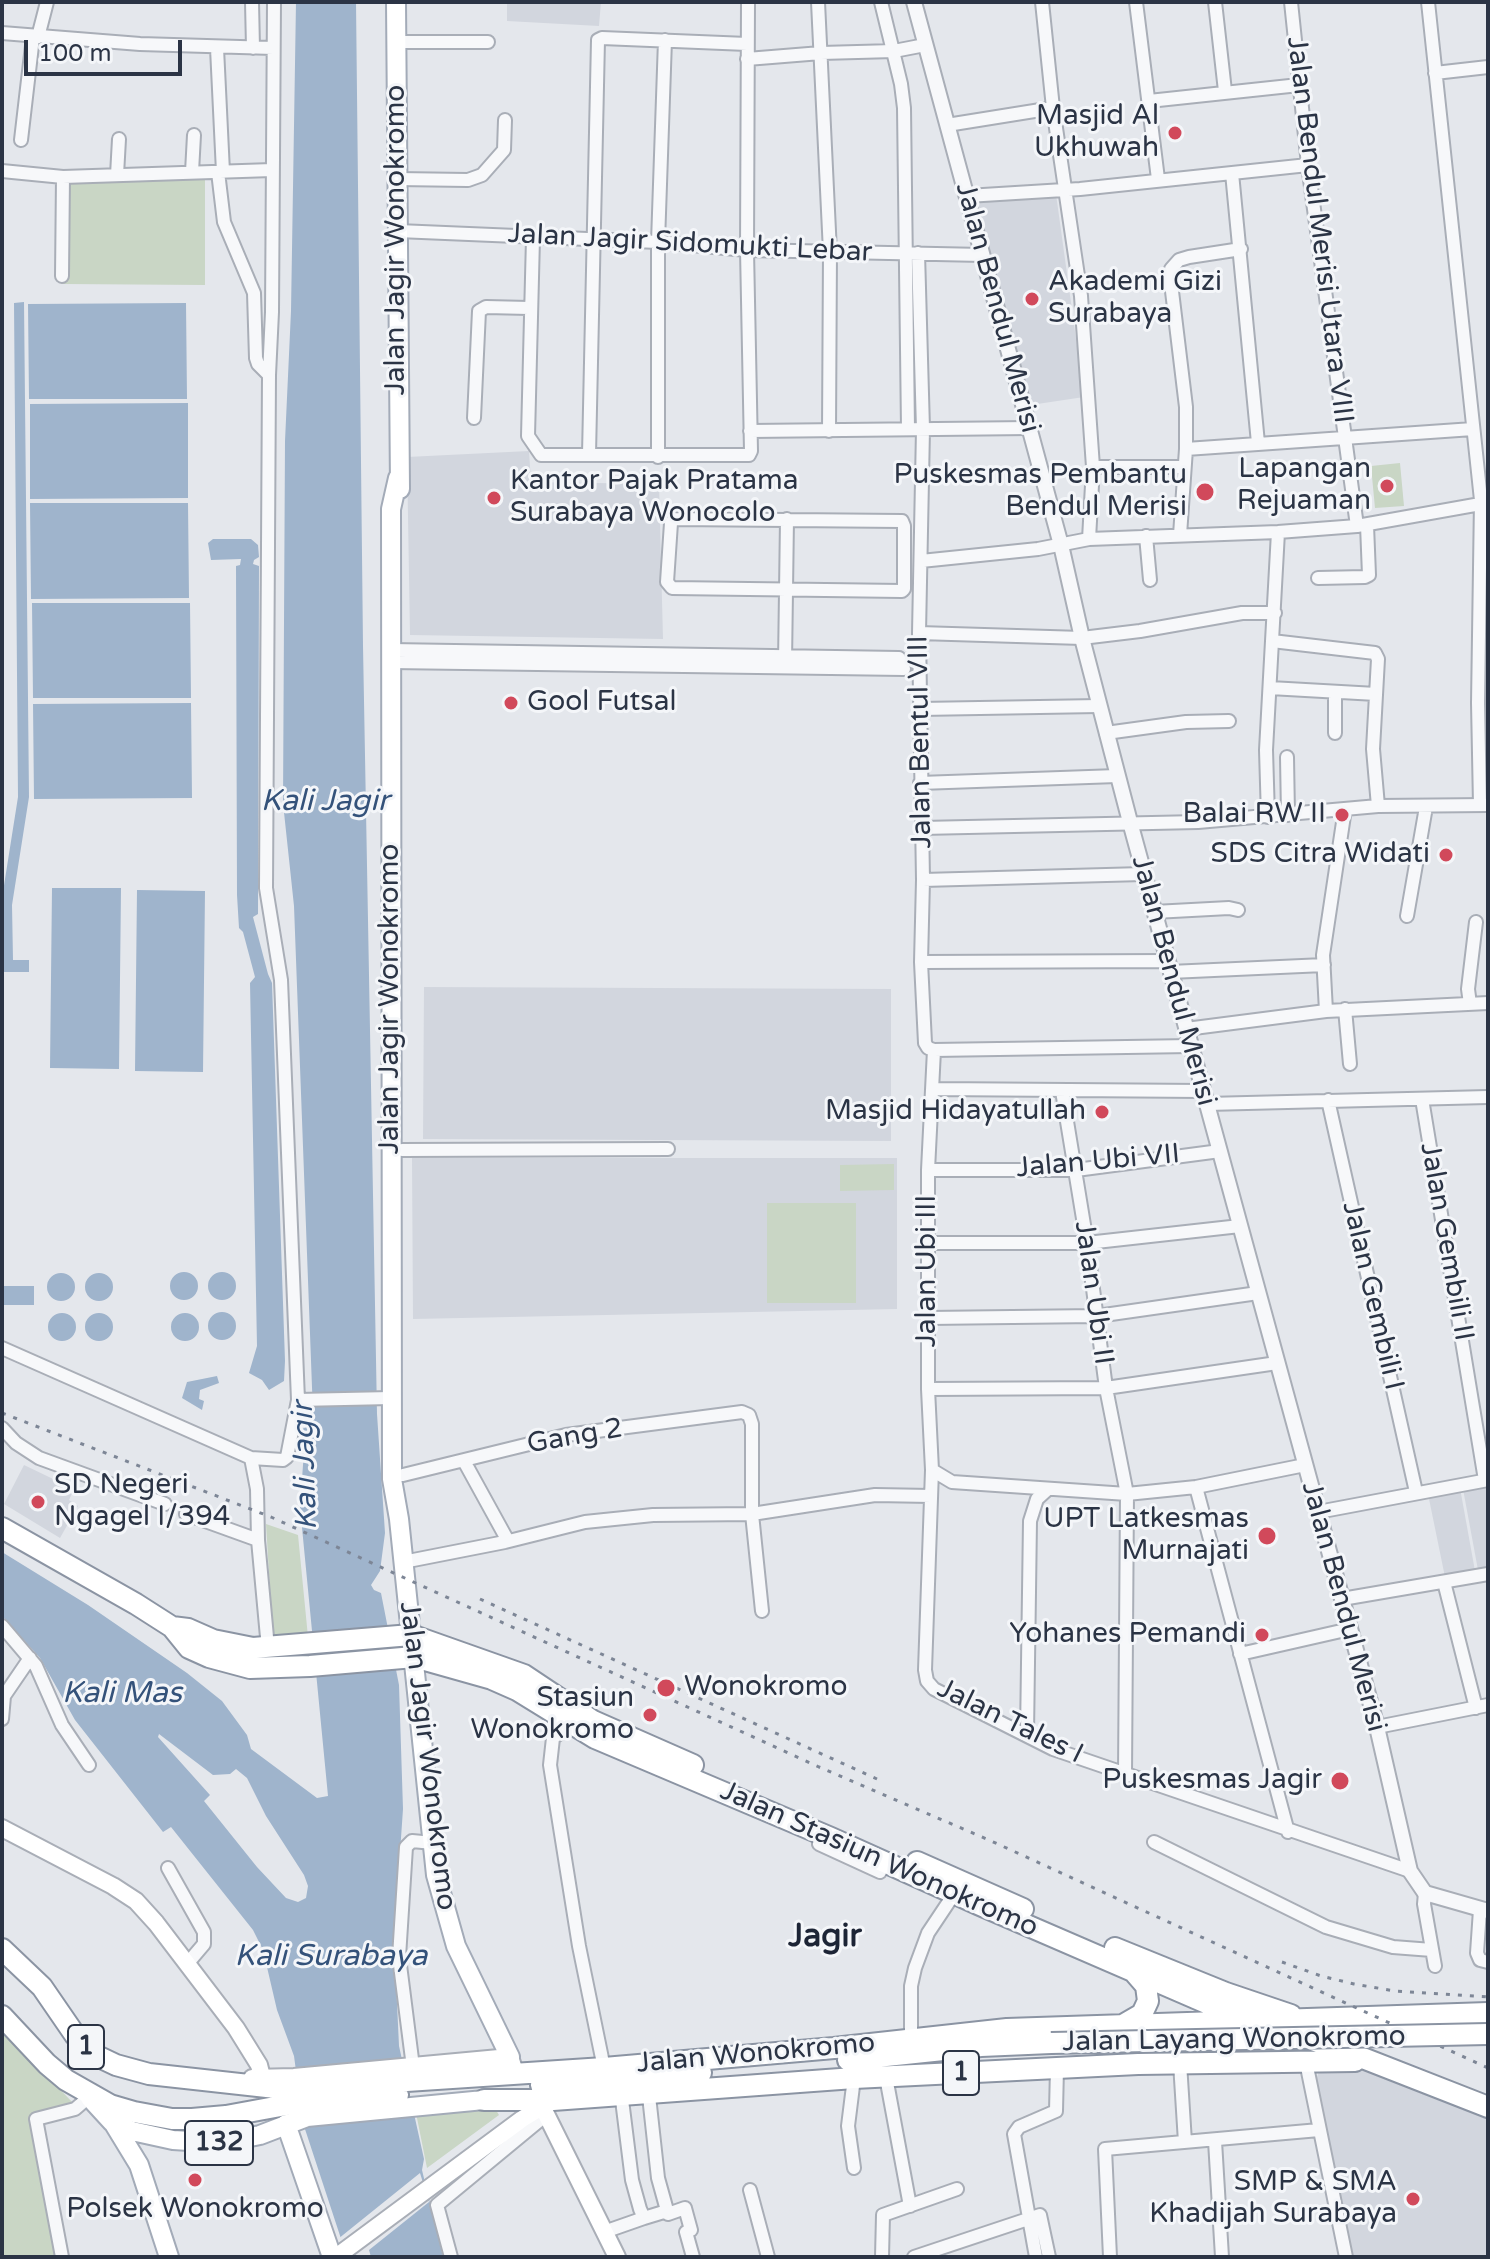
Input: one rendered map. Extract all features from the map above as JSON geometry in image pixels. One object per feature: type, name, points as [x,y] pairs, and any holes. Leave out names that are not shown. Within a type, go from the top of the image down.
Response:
[{"type":"highway","points":[[2,1528],[172,1627],[188,1629],[213,1640],[244,1648],[268,1648],[401,1636]]},
{"type":"highway","name":"Jalan Stasiun Wonokromo","points":[[172,1627],[189,1648],[229,1664],[250,1668],[405,1657],[444,1663],[505,1684],[595,1738],[842,1848],[873,1865],[954,1894],[1255,2021],[1350,2053]]},
{"type":"highway","name":"Jalan Stasiun Wonokromo","points":[[401,1636],[524,1675],[593,1721],[620,1734],[1075,1931],[1226,1993],[1302,2019]]},
{"type":"highway","name":"1","points":[[2,1949],[42,1987],[75,2035],[95,2055],[116,2065],[149,2074],[210,2079]]},
{"type":"highway","points":[[1123,2025],[1142,2014],[1148,2001],[1143,1979],[1132,1970]]},
{"type":"highway","name":"1","points":[[1302,2019],[1488,2013]]},
{"type":"highway","name":"1","points":[[2,2016],[47,2064],[86,2094],[110,2105],[172,2119],[226,2116],[289,2103]]},
{"type":"highway","points":[[1399,2017],[1424,2021],[1488,2046]]},
{"type":"highway","name":"Jalan Wonokromo","points":[[210,2079],[289,2103],[411,2083],[513,2073],[613,2074],[648,2078],[913,2045],[976,2031],[1302,2019]]},
{"type":"highway","points":[[1180,2023],[1188,2038],[1180,2059]]},
{"type":"highway","name":"Jalan Layang Wonokromo","points":[[913,2045],[1488,2034]]},
{"type":"highway","name":"Jalan Wonokromo","points":[[513,2073],[579,2084],[613,2074],[913,2045]]},
{"type":"highway","name":"Jalan Wonokromo","points":[[913,2045],[922,2061],[945,2062],[1073,2056],[1371,2061]]},
{"type":"highway","name":"1","points":[[1350,2053],[1488,2107]]},
{"type":"highway","name":"Jalan Wonokromo","points":[[484,2100],[547,2107],[854,2078],[1180,2059],[1350,2053]]},
{"type":"highway","name":"1","points":[[484,2100],[513,2073]]},
{"type":"main road","name":"Jalan Jagir Wonokromo","points":[[396,2],[398,478],[391,509],[396,656],[397,1321],[403,1475],[399,1519]]},
{"type":"main road","name":"Jalan Jagir Wonokromo","points":[[397,835],[402,1150],[397,1321],[385,1398],[403,1562],[401,1636],[436,1875],[456,1946],[513,2073]]},
{"type":"main road","points":[[2,1828],[136,1901],[236,2028],[259,2065],[262,2077],[289,2103]]},
{"type":"main road","name":"1","points":[[411,2083],[513,2073]]},
{"type":"main road","points":[[210,2079],[262,2077]]},
{"type":"main road","name":"Jalan Wonokromo","points":[[289,2103],[411,2083],[484,2100]]},
{"type":"main road","name":"1","points":[[547,2107],[579,2084]]},
{"type":"main road","points":[[86,2094],[112,2122],[139,2165],[169,2257]]},
{"type":"main road","name":"132","points":[[112,2122],[149,2136],[208,2143],[244,2139],[289,2103],[337,2256]]},
{"type":"main road","points":[[337,2256],[547,2107],[617,2257]]},
{"type":"street","points":[[21,140],[36,37],[47,2]]},
{"type":"street","points":[[252,2],[253,48]]},
{"type":"street","points":[[2,1348],[251,1458],[283,1460],[287,1457],[302,1400],[281,980],[266,888],[274,2]]},
{"type":"street","points":[[533,238],[528,438],[543,456],[746,455],[751,451],[747,250],[748,2]]},
{"type":"street","points":[[818,2],[830,252],[829,431]]},
{"type":"street","name":"Jalan Bentul VIII","points":[[881,2],[899,50],[912,253],[921,561],[921,962],[925,1043],[934,1050]]},
{"type":"street","name":"Jalan Bendul Merisi","points":[[914,2],[1061,545],[1143,874],[1377,1727],[1410,1871],[1425,1893]]},
{"type":"street","points":[[1042,2],[1053,108],[1081,296],[1093,467],[1089,539]]},
{"type":"street","points":[[1136,2],[1158,179]]},
{"type":"street","points":[[1215,2],[1225,91]]},
{"type":"street","name":"Jalan Bendul Merisi Utara VIII","points":[[1291,2],[1308,165],[1345,436],[1347,458],[1344,469],[1369,575],[1318,578]]},
{"type":"street","points":[[922,828],[1198,822],[1378,806],[1484,805],[1485,504],[1473,429],[1428,2]]},
{"type":"street","points":[[2,33],[217,48],[273,48]]},
{"type":"street","points":[[589,454],[597,42],[599,38],[747,44]]},
{"type":"street","points":[[658,457],[658,242],[665,40]]},
{"type":"street","points":[[396,42],[488,42]]},
{"type":"street","points":[[747,59],[899,50],[925,45]]},
{"type":"street","points":[[217,48],[224,222],[254,293],[256,358],[269,375]]},
{"type":"street","points":[[1435,73],[1488,67]]},
{"type":"street","points":[[1149,101],[1299,85]]},
{"type":"street","points":[[947,125],[1053,108]]},
{"type":"street","points":[[397,179],[468,180],[482,175],[504,150],[505,120]]},
{"type":"street","points":[[192,172],[194,135]]},
{"type":"street","points":[[117,175],[119,139]]},
{"type":"street","points":[[967,196],[1065,190],[1308,165]]},
{"type":"street","points":[[2,171],[63,177],[272,170]]},
{"type":"street","points":[[1232,173],[1258,443]]},
{"type":"street","points":[[62,276],[63,177]]},
{"type":"street","name":"Jalan Jagir Sidomukti Lebar","points":[[398,231],[658,242],[747,250],[983,255]]},
{"type":"street","points":[[1180,535],[1186,407],[1171,269],[1179,260],[1189,257],[1241,249]]},
{"type":"street","points":[[474,418],[479,311],[486,307],[529,308]]},
{"type":"street","points":[[750,431],[1030,428]]},
{"type":"street","points":[[1186,449],[1473,429]]},
{"type":"street","points":[[1093,467],[1184,467]]},
{"type":"street","points":[[921,561],[1089,539],[1358,526],[1485,504]]},
{"type":"street","points":[[674,519],[787,519],[902,521],[904,589],[672,588],[667,582],[671,523],[674,519]]},
{"type":"street","points":[[785,662],[787,519]]},
{"type":"street","points":[[1268,817],[1266,760],[1278,532]]},
{"type":"street","points":[[1146,536],[1150,580]]},
{"type":"street","points":[[919,633],[1082,638],[1242,613],[1275,613]]},
{"type":"street","points":[[1272,641],[1375,653],[1378,659],[1373,749],[1378,806]]},
{"type":"street","points":[[396,656],[785,662],[904,669],[899,658],[785,662]]},
{"type":"street","points":[[1270,688],[1376,694]]},
{"type":"street","points":[[1335,692],[1335,733]]},
{"type":"street","points":[[920,709],[1099,706]]},
{"type":"street","points":[[1106,733],[1186,722],[1229,721]]},
{"type":"street","points":[[1287,757],[1288,815]]},
{"type":"street","points":[[920,783],[1117,776]]},
{"type":"street","points":[[1407,916],[1426,807]]},
{"type":"street","points":[[1326,1011],[1324,965],[1345,809]]},
{"type":"street","points":[[923,880],[1143,874]]},
{"type":"street","points":[[1154,912],[1238,910]]},
{"type":"street","points":[[1470,1004],[1468,989],[1476,922]]},
{"type":"street","points":[[921,962],[1324,965]]},
{"type":"street","points":[[1186,1029],[1345,1009],[1488,1003]]},
{"type":"street","points":[[1345,1009],[1350,1064]]},
{"type":"street","points":[[934,1050],[1191,1046]]},
{"type":"street","name":"Jalan Ubi III","points":[[927,1681],[927,1495],[932,1470],[927,1243],[934,1050]]},
{"type":"street","points":[[934,1089],[1328,1100],[1488,1097]]},
{"type":"street","name":"Jalan Ubi II","points":[[1062,1091],[1087,1243],[1106,1388],[1127,1494],[1125,1775]]},
{"type":"street","name":"Jalan Gembili II","points":[[1422,1099],[1487,1480]]},
{"type":"street","name":"Jalan Gembili I","points":[[1328,1100],[1416,1492]]},
{"type":"street","points":[[402,1150],[668,1149]]},
{"type":"street","name":"Jalan Ubi VII","points":[[928,1170],[1076,1170],[1220,1151]]},
{"type":"street","points":[[927,1243],[1087,1243],[1240,1226]]},
{"type":"street","points":[[928,1318],[1097,1316],[1258,1293]]},
{"type":"street","points":[[928,1389],[1106,1388],[1277,1363]]},
{"type":"street","points":[[302,1400],[385,1398]]},
{"type":"street","name":"Gang 2","points":[[403,1475],[566,1435],[742,1412],[749,1415],[752,1424],[752,1514]]},
{"type":"street","points":[[2,1428],[16,1443],[39,1458],[165,1504]]},
{"type":"street","points":[[251,1458],[258,1504],[258,1540],[268,1648]]},
{"type":"street","points":[[464,1461],[508,1541]]},
{"type":"street","points":[[932,1470],[952,1482],[1127,1494],[1196,1487],[1305,1465]]},
{"type":"street","points":[[1318,1512],[1487,1480]]},
{"type":"street","points":[[403,1562],[585,1522],[653,1515],[752,1514],[875,1495],[927,1495],[952,1482]]},
{"type":"street","points":[[1196,1487],[1288,1832]]},
{"type":"street","points":[[1027,1734],[1030,1521],[1037,1499],[1048,1489]]},
{"type":"street","points":[[186,1514],[258,1540]]},
{"type":"street","points":[[752,1514],[762,1611]]},
{"type":"street","points":[[1342,1599],[1488,1574]]},
{"type":"street","points":[[1377,1727],[1482,1707],[1444,1582]]},
{"type":"street","points":[[2,1626],[30,1658],[62,1725],[89,1765]]},
{"type":"street","points":[[1240,1654],[1350,1629]]},
{"type":"street","points":[[2,1719],[4,1696],[30,1658]]},
{"type":"street","name":"Jalan Tales I","points":[[927,1681],[934,1689],[1053,1749],[1288,1832],[1410,1871]]},
{"type":"street","points":[[572,1724],[553,1738],[550,1765],[579,1946],[613,2074],[632,2180],[644,2218]]},
{"type":"street","points":[[411,2083],[399,1957],[406,1847],[412,1841],[433,1843]]},
{"type":"street","points":[[1154,1842],[1326,1927],[1393,1947],[1432,1950]]},
{"type":"street","points":[[819,1844],[842,1848]]},
{"type":"street","points":[[168,1868],[204,1932],[204,1944],[187,1964]]},
{"type":"street","points":[[1435,1966],[1424,1904],[1425,1893],[1484,1911],[1477,1953],[1480,1960],[1488,1962]]},
{"type":"street","points":[[913,2045],[911,1986],[917,1960],[928,1933],[954,1894]]},
{"type":"street","points":[[1180,2059],[1185,2142]]},
{"type":"street","points":[[1306,2062],[1346,2257]]},
{"type":"street","points":[[1036,2257],[1014,2134],[1019,2127],[1056,2111],[1057,2068]]},
{"type":"street","points":[[886,2077],[910,2206]]},
{"type":"street","points":[[648,2078],[658,2178],[668,2214],[685,2208],[691,2230],[686,2232],[693,2257]]},
{"type":"street","points":[[854,2078],[848,2126],[854,2168]]},
{"type":"street","points":[[62,2257],[36,2119],[75,2109],[86,2094]]},
{"type":"street","points":[[451,2257],[437,2205],[547,2107]]},
{"type":"street","points":[[1110,2257],[1105,2149],[1319,2130]]},
{"type":"street","points":[[1215,2141],[1222,2257]]},
{"type":"street","points":[[882,2257],[883,2215],[957,2189]]},
{"type":"street","points":[[750,2190],[768,2257]]},
{"type":"street","points":[[604,2232],[667,2211]]},
{"type":"street","points":[[914,2257],[1041,2216],[1049,2257]]},
{"type":"shaded area","points":[[507,2],[601,2],[599,26],[507,21]]},
{"type":"shaded area","name":"Akademi Gizi Surabaya","points":[[1056,194],[1084,397],[1024,406],[968,201]]},
{"type":"shaded area","points":[[529,451],[531,482],[659,484],[663,639],[410,635],[407,457]]},
{"type":"shaded area","points":[[424,987],[891,989],[891,1141],[423,1139]]},
{"type":"shaded area","points":[[412,1158],[897,1158],[897,1309],[413,1319]]},
{"type":"shaded area","name":"SD Negeri Ngagel I/394","points":[[24,1465],[74,1489],[69,1500],[78,1506],[60,1538],[4,1504]]},
{"type":"shaded area","points":[[1488,1485],[1488,1568],[1478,1570],[1463,1489]]},
{"type":"shaded area","points":[[1460,1488],[1475,1571],[1445,1577],[1428,1494]]},
{"type":"shaded area","name":"SMP & SMA Khadijah Surabaya","points":[[1350,2066],[1407,2080],[1488,2117],[1488,2257],[1351,2257],[1314,2086],[1319,2071]]},
{"type":"green space","points":[[63,179],[205,179],[205,285],[63,284]]},
{"type":"green space","name":"Lapangan Rejuaman","points":[[1400,463],[1404,506],[1375,508],[1371,466]]},
{"type":"green space","points":[[894,1164],[894,1190],[840,1191],[840,1165]]},
{"type":"green space","points":[[767,1203],[856,1203],[856,1303],[767,1303]]},
{"type":"green space","points":[[266,1524],[298,1535],[308,1637],[273,1639]]},
{"type":"green space","points":[[2,2029],[74,2104],[32,2118],[60,2257],[2,2257]]},
{"type":"green space","points":[[494,2107],[499,2115],[427,2168],[416,2113]]},
{"type":"water","points":[[296,2],[356,2],[363,646],[377,1414],[385,1533],[380,1571],[371,1585],[381,1593],[399,1685],[403,1809],[394,1939],[399,2046],[424,2159],[422,2170],[443,2257],[347,2257],[303,2123],[294,2056],[277,2010],[263,1950],[253,1930],[171,1827],[163,1832],[75,1720],[40,1658],[2,1616],[2,1552],[88,1605],[187,1673],[222,1701],[247,1735],[251,1749],[317,1798],[328,1796],[300,1507],[304,1451],[295,1444],[294,1432],[307,1427],[313,1414],[294,906],[283,803],[285,441],[291,311]],"holes":[[[159,1734],[213,1775],[230,1774],[236,1769],[247,1778],[266,1816],[304,1875],[308,1886],[306,1898],[298,1902],[286,1898],[257,1867],[204,1801],[210,1795],[158,1737]]]},
{"type":"water","points":[[24,302],[29,797],[12,905],[13,960],[29,960],[29,972],[2,972],[2,898],[18,797],[14,303]]},
{"type":"water","points":[[186,303],[187,399],[29,399],[28,304]]},
{"type":"water","points":[[188,403],[188,498],[30,499],[30,404]]},
{"type":"water","points":[[30,503],[188,503],[189,598],[31,599]]},
{"type":"water","points":[[213,539],[251,539],[258,545],[259,557],[253,564],[259,566],[258,914],[253,917],[272,983],[285,1361],[284,1381],[269,1390],[262,1380],[249,1373],[257,1346],[250,983],[255,977],[243,932],[239,928],[237,895],[236,566],[240,565],[241,559],[211,560],[208,543]]},
{"type":"water","points":[[32,603],[190,603],[191,698],[33,698]]},
{"type":"water","points":[[191,703],[192,798],[34,799],[33,704]]},
{"type":"water","points":[[52,888],[121,888],[119,1069],[50,1068]]},
{"type":"water","points":[[137,890],[205,891],[203,1072],[135,1071]]},
{"type":"water","points":[[184,1272],[194,1276],[198,1286],[194,1296],[184,1300],[174,1296],[170,1286],[174,1276]]},
{"type":"water","points":[[222,1272],[232,1276],[236,1286],[232,1296],[222,1300],[212,1296],[208,1286],[212,1276]]},
{"type":"water","points":[[61,1273],[71,1277],[75,1287],[71,1297],[61,1301],[51,1297],[47,1287],[51,1277]]},
{"type":"water","points":[[99,1273],[109,1277],[113,1287],[109,1297],[99,1301],[89,1297],[85,1287],[89,1277]]},
{"type":"water","points":[[2,1286],[34,1286],[34,1305],[2,1305]]},
{"type":"water","points":[[222,1312],[232,1316],[236,1326],[232,1336],[222,1340],[212,1336],[208,1326],[212,1316]]},
{"type":"water","points":[[62,1313],[72,1317],[76,1327],[72,1337],[62,1341],[52,1337],[48,1327],[52,1317]]},
{"type":"water","points":[[99,1313],[109,1317],[113,1327],[109,1337],[99,1341],[89,1337],[85,1327],[89,1317]]},
{"type":"water","points":[[185,1313],[195,1317],[199,1327],[195,1337],[185,1341],[175,1337],[171,1327],[175,1317]]},
{"type":"water","points":[[217,1376],[219,1383],[200,1390],[199,1399],[204,1401],[202,1410],[182,1398],[187,1382]]},
{"type":"pier","points":[[420,2173],[429,2202],[369,2250],[371,2257],[343,2257],[338,2239]]},
{"type":"railway","points":[[2,1413],[271,1517],[1488,2068]]},
{"type":"railway","points":[[480,1599],[877,1779]]},
{"type":"railway","points":[[1282,1962],[1321,1976],[1395,1991],[1488,1997]]},
{"type":"place","name":"Masjid Al Ukhuwah","points":[[1175,133]]},
{"type":"place","name":"Akademi Gizi Surabaya","points":[[1032,299]]},
{"type":"place","name":"Lapangan Rejuaman","points":[[1387,486]]},
{"type":"place","name":"Puskesmas Pembantu Bendul Merisi","points":[[1205,492]]},
{"type":"place","name":"Kantor Pajak Pratama Surabaya Wonocolo","points":[[494,498]]},
{"type":"place","name":"Gool Futsal","points":[[511,703]]},
{"type":"place","name":"Balai RW II","points":[[1342,815]]},
{"type":"place","name":"SDS Citra Widati","points":[[1446,855]]},
{"type":"place","name":"Masjid Hidayatullah","points":[[1102,1112]]},
{"type":"place","name":"SD Negeri Ngagel I/394","points":[[38,1502]]},
{"type":"place","name":"UPT Latkesmas Murnajati","points":[[1267,1536]]},
{"type":"place","name":"Yohanes Pemandi","points":[[1262,1635]]},
{"type":"place","name":"Wonokromo","points":[[666,1688]]},
{"type":"place","name":"Stasiun Wonokromo","points":[[650,1715]]},
{"type":"place","name":"Puskesmas Jagir","points":[[1340,1781]]},
{"type":"place","name":"Polsek Wonokromo","points":[[195,2180]]},
{"type":"place","name":"SMP & SMA Khadijah Surabaya","points":[[1413,2199]]},
{"type":"district","name":"Jagir","points":[[825,1938]]},
{"type":"water label","name":"Kali Jagir","points":[[325,802]]},
{"type":"water label","name":"Kali Jagir","points":[[306,1466]]},
{"type":"water label","name":"Kali Mas","points":[[122,1694]]},
{"type":"water label","name":"Kali Surabaya","points":[[331,1957]]}]
